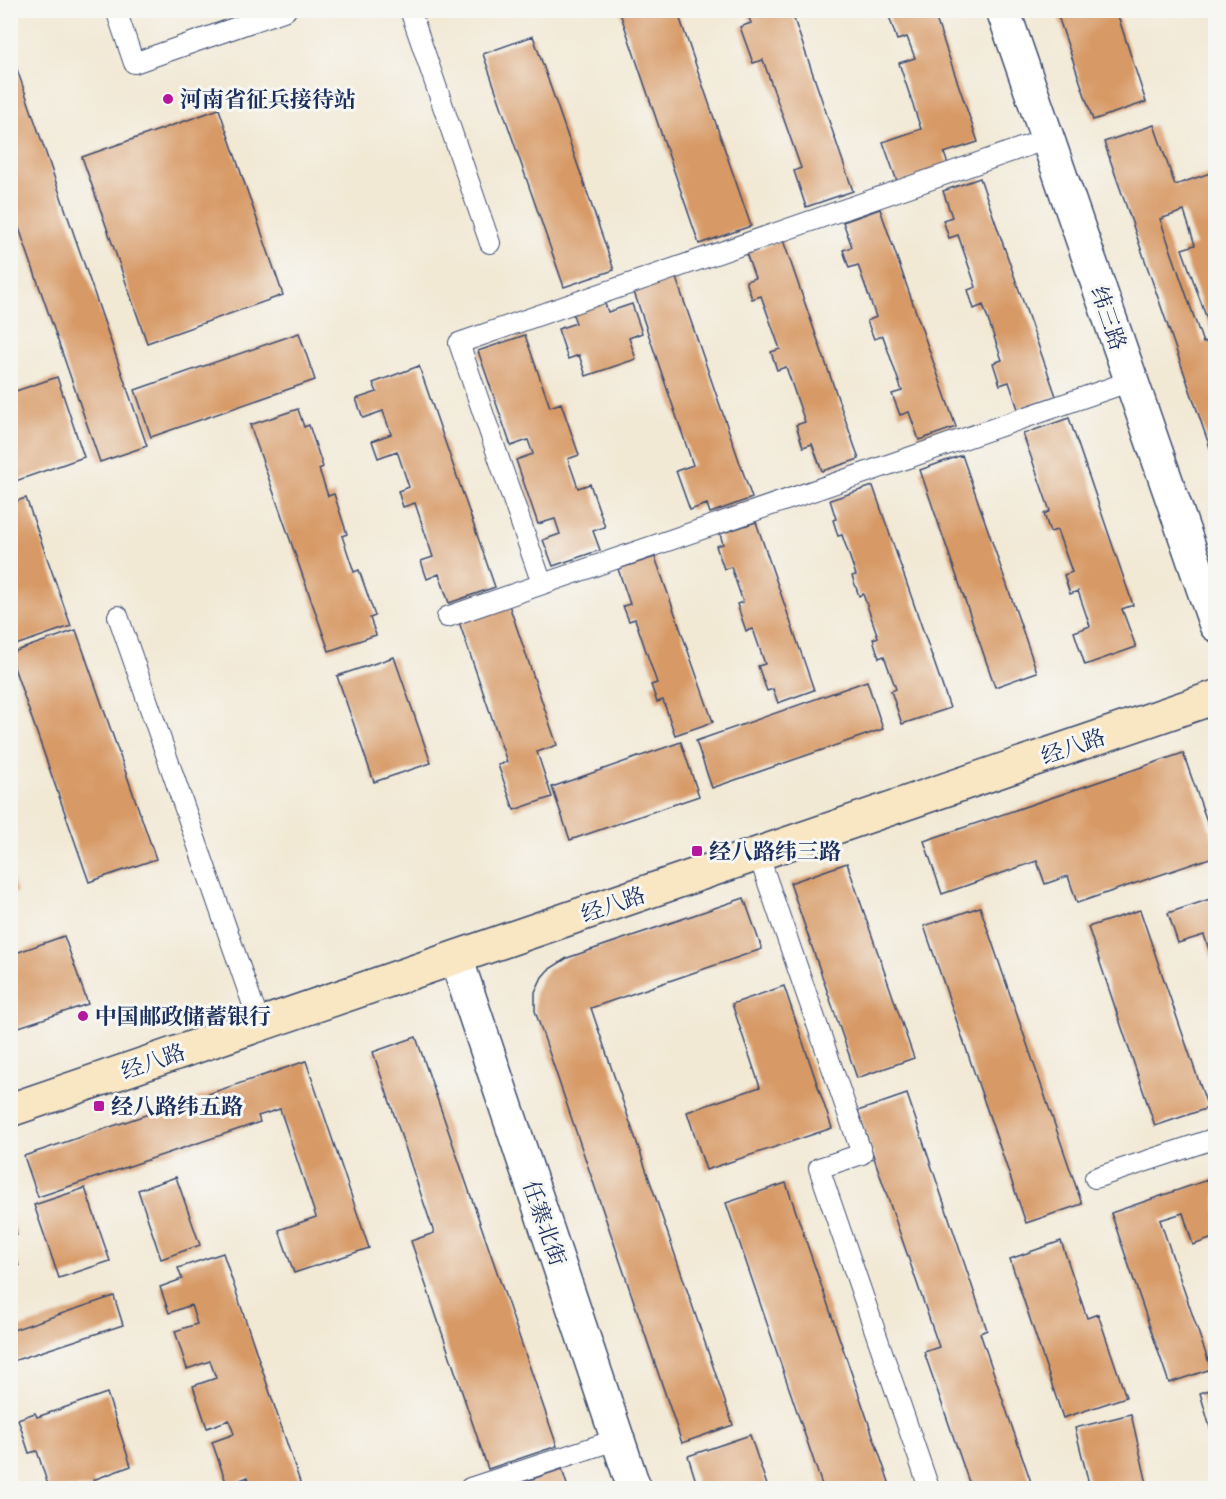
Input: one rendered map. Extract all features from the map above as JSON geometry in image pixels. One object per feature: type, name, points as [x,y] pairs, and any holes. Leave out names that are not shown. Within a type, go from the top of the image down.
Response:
[{"type":"street","name":"纬三路","points":[[1003,10],[1215,625]]},
{"type":"street","name":"经八路","points":[[10,1110],[1215,697]]},
{"type":"street","name":"任寨北街","points":[[456,958],[634,1488]]},
{"type":"lane","points":[[116,10],[134,63],[286,10]]},
{"type":"lane","points":[[410,10],[490,243]]},
{"type":"lane","points":[[542,584],[459,343],[1047,139]]},
{"type":"lane","points":[[447,617],[1131,381]]},
{"type":"lane","points":[[118,616],[260,1025]]},
{"type":"lane","points":[[758,854],[862,1154],[819,1168],[929,1488]]},
{"type":"lane","points":[[1095,1178],[1215,1138]]},
{"type":"lane","points":[[470,1488],[618,1439]]},
{"type":"building","points":[[619,10],[677,10],[751,226],[699,244]]},
{"type":"building","points":[[746,10],[791,10],[853,191],[806,207],[794,171],[801,168],[763,60],[753,63],[740,27],[751,23]]},
{"type":"building","points":[[887,10],[933,10],[978,142],[944,153],[949,167],[898,184],[883,142],[921,129],[899,63],[915,58],[907,37],[897,40]]},
{"type":"building","points":[[1056,10],[1116,10],[1146,102],[1093,120]]},
{"type":"building","points":[[533,36],[614,270],[564,287],[483,54]]},
{"type":"building","points":[[11,52],[147,446],[100,462],[10,202]]},
{"type":"building","points":[[219,109],[283,295],[147,343],[82,157]]},
{"type":"building","points":[[1154,125],[1175,185],[1216,171],[1216,465],[1104,142]],"holes":[[[1184,211],[1195,245],[1182,249],[1214,339],[1203,343],[1160,219]]]},
{"type":"building","points":[[980,178],[1056,396],[1018,409],[1009,382],[1000,385],[993,363],[1002,360],[983,305],[974,309],[968,290],[976,287],[958,235],[949,238],[943,220],[952,217],[943,191]]},
{"type":"building","points":[[880,209],[956,427],[919,440],[909,412],[900,415],[892,394],[902,391],[883,336],[874,339],[867,321],[876,317],[858,265],[849,268],[843,250],[852,247],[843,222]]},
{"type":"building","points":[[783,240],[859,459],[822,471],[812,444],[803,447],[796,425],[805,422],[786,367],[777,370],[771,352],[780,349],[761,296],[752,299],[746,281],[755,278],[746,253]]},
{"type":"building","points":[[676,278],[752,498],[710,513],[707,504],[690,510],[676,471],[693,465],[634,292]]},
{"type":"building","points":[[604,301],[608,312],[632,304],[642,333],[629,338],[636,359],[586,376],[579,355],[568,359],[558,329],[576,323],[572,312]]},
{"type":"building","points":[[299,333],[315,380],[151,437],[135,390]]},
{"type":"building","points":[[525,335],[550,407],[561,403],[579,455],[568,459],[578,488],[590,484],[605,527],[593,531],[600,550],[553,566],[543,540],[560,534],[555,519],[538,524],[516,460],[533,454],[528,440],[511,446],[478,351]]},
{"type":"building","points":[[419,366],[495,587],[449,603],[439,574],[427,579],[421,561],[433,557],[415,503],[403,507],[398,491],[409,487],[397,451],[378,458],[372,441],[391,434],[383,411],[363,418],[356,399],[377,392],[373,383]]},
{"type":"building","points":[[57,377],[84,457],[10,483],[10,393]]},
{"type":"building","points":[[298,409],[304,427],[309,425],[323,467],[319,469],[328,496],[334,494],[347,534],[342,536],[354,572],[359,570],[375,616],[370,618],[376,635],[329,651],[250,425]]},
{"type":"building","points":[[1069,418],[1133,605],[1122,609],[1136,647],[1085,665],[1074,632],[1090,626],[1078,591],[1070,594],[1064,575],[1072,572],[1057,530],[1050,532],[1044,514],[1050,511],[1023,434]]},
{"type":"building","points":[[962,455],[1037,672],[995,687],[920,470]]},
{"type":"building","points":[[873,486],[950,708],[902,724],[891,691],[896,689],[884,656],[879,658],[873,639],[878,637],[863,594],[859,596],[852,576],[856,575],[842,535],[838,536],[830,500]]},
{"type":"building","points":[[26,498],[71,626],[10,647],[10,503]]},
{"type":"building","points":[[756,522],[814,690],[778,703],[773,689],[767,691],[758,666],[765,664],[753,629],[746,631],[737,604],[743,602],[731,567],[724,569],[716,546],[723,544],[720,534]]},
{"type":"building","points":[[655,557],[713,722],[675,735],[663,700],[657,702],[651,685],[657,683],[635,619],[629,621],[623,606],[630,604],[618,569]]},
{"type":"building","points":[[509,605],[557,745],[537,752],[552,797],[514,810],[498,765],[507,762],[459,622]]},
{"type":"building","points":[[76,630],[156,859],[89,882],[10,656],[10,653]]},
{"type":"building","points":[[394,657],[431,763],[374,782],[337,676]]},
{"type":"building","points":[[867,681],[883,729],[712,788],[696,741]]},
{"type":"building","points":[[681,742],[699,796],[570,840],[552,787]]},
{"type":"building","points":[[1183,753],[1216,847],[1216,856],[1077,903],[1068,876],[1045,884],[1037,861],[942,894],[924,841]]},
{"type":"building","points":[[847,863],[914,1058],[857,1078],[790,883]]},
{"type":"building","points":[[10,874],[17,892],[10,895]]},
{"type":"building","points":[[1216,897],[1215,967],[1204,935],[1178,943],[1168,913]]},
{"type":"building","points":[[744,898],[762,949],[591,1008],[733,1425],[682,1443],[535,1011],[535,992],[548,970],[567,958]]},
{"type":"building","points":[[980,907],[1082,1204],[1026,1223],[924,926]]},
{"type":"building","points":[[1140,910],[1208,1108],[1155,1126],[1088,927]]},
{"type":"building","points":[[64,936],[88,1004],[10,1030],[10,955]]},
{"type":"building","points":[[784,986],[832,1128],[706,1170],[687,1112],[760,1087],[732,1004]]},
{"type":"building","points":[[416,1037],[557,1446],[488,1469],[411,1241],[434,1233],[373,1052]]},
{"type":"building","points":[[306,1061],[369,1248],[294,1273],[279,1230],[316,1217],[280,1109],[258,1116],[260,1122],[38,1197],[24,1156]]},
{"type":"building","points":[[907,1094],[987,1330],[980,1333],[1033,1488],[971,1488],[924,1352],[939,1347],[858,1111]]},
{"type":"building","points":[[176,1177],[200,1245],[161,1259],[138,1190]]},
{"type":"building","points":[[1216,1177],[1216,1237],[1193,1245],[1183,1213],[1160,1220],[1211,1369],[1169,1383],[1111,1213]]},
{"type":"building","points":[[786,1183],[891,1488],[823,1488],[726,1203]]},
{"type":"building","points":[[85,1188],[110,1261],[59,1278],[34,1205]]},
{"type":"building","points":[[10,1217],[17,1235],[10,1237]]},
{"type":"building","points":[[1061,1241],[1087,1318],[1098,1314],[1126,1397],[1063,1418],[1010,1259]]},
{"type":"building","points":[[10,1243],[19,1266],[10,1269]]},
{"type":"building","points":[[223,1253],[302,1488],[252,1488],[248,1477],[227,1485],[212,1442],[234,1434],[229,1420],[207,1428],[193,1386],[216,1378],[210,1361],[187,1369],[175,1331],[197,1324],[191,1305],[169,1313],[160,1287],[182,1279],[178,1268]]},
{"type":"building","points":[[114,1296],[123,1325],[10,1362],[10,1331]]},
{"type":"building","points":[[1216,1388],[1216,1445],[1215,1445],[1200,1393]]},
{"type":"building","points":[[107,1393],[131,1466],[93,1480],[95,1488],[40,1488],[48,1485],[37,1451],[29,1453],[18,1419],[35,1413],[37,1417]]},
{"type":"building","points":[[1131,1414],[1148,1488],[1090,1488],[1075,1428]]},
{"type":"building","points":[[750,1435],[768,1488],[698,1488],[688,1456]]},
{"type":"building","points":[[562,1469],[568,1488],[505,1488]]},
{"type":"place","name":"河南省征兵接待站","points":[[168,99]]},
{"type":"place","name":"经八路纬三路","points":[[697,851]]},
{"type":"place","name":"中国邮政储蓄银行","points":[[83,1016]]},
{"type":"place","name":"经八路纬五路","points":[[99,1106]]}]
